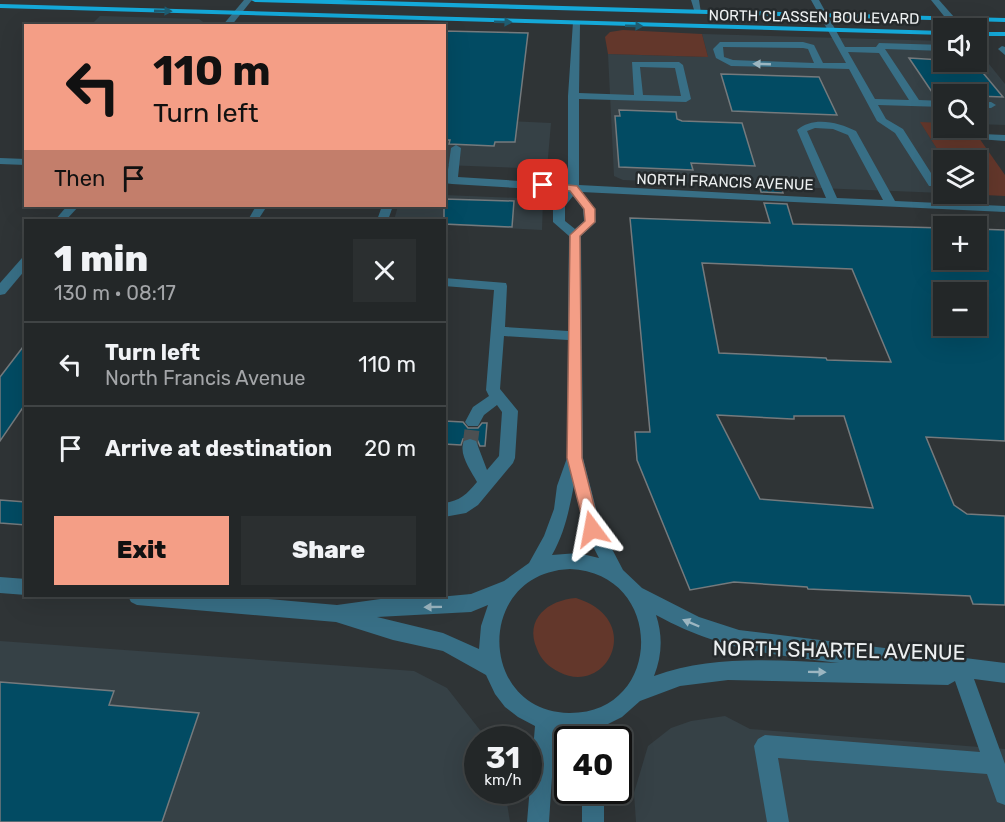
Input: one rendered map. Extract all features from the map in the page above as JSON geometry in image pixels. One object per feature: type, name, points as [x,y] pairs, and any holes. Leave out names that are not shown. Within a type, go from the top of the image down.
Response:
[{"type":"main road","name":"NORTH CLASSEN BOULEVARD","points":[[255,0],[574,4],[698,11],[933,18]]},
{"type":"main road","points":[[574,4],[576,24]]},
{"type":"main road","name":"NORTH CLASSEN BOULEVARD","points":[[0,7],[236,13],[443,23],[933,33]]},
{"type":"main road","name":"NORTH CLASSEN BOULEVARD","points":[[987,20],[1005,20]]},
{"type":"main road","points":[[987,34],[1005,34]]},
{"type":"street","points":[[228,24],[248,0]]},
{"type":"street","points":[[695,0],[698,11]]},
{"type":"street","points":[[815,0],[882,121],[898,131],[933,184]]},
{"type":"street","points":[[934,0],[950,18]]},
{"type":"street","points":[[97,24],[112,10]]},
{"type":"street","points":[[576,24],[573,189],[589,209],[590,222],[575,235],[575,458],[592,529],[624,586],[645,612],[653,642],[649,671],[639,691],[632,700],[598,726]]},
{"type":"street","points":[[820,66],[811,47],[731,44],[720,45],[717,49],[724,62],[731,63],[820,66],[851,66]]},
{"type":"street","points":[[916,103],[879,46],[933,47]]},
{"type":"street","points":[[841,49],[881,50]]},
{"type":"street","points":[[573,96],[639,98],[686,99],[678,65],[634,64],[639,98]]},
{"type":"street","points":[[871,102],[933,104]]},
{"type":"street","points":[[833,202],[802,130],[810,125],[829,124],[842,127],[852,133],[891,204]]},
{"type":"street","points":[[987,137],[1005,138]]},
{"type":"street","points":[[448,180],[456,148]]},
{"type":"street","points":[[0,161],[24,162]]},
{"type":"street","name":"NORTH FRANCIS AVENUE","points":[[448,180],[610,192],[1005,209]]},
{"type":"street","points":[[573,189],[559,206],[559,222],[575,235]]},
{"type":"street","points":[[61,219],[72,207]]},
{"type":"street","points":[[0,291],[24,263]]},
{"type":"street","points":[[446,282],[501,286],[493,390],[510,411],[507,458],[472,500],[459,508],[446,510]]},
{"type":"street","points":[[498,331],[575,336]]},
{"type":"street","points":[[473,422],[478,411],[498,397]]},
{"type":"street","points":[[470,445],[473,460],[485,483]]},
{"type":"street","points":[[536,567],[552,539],[562,509],[564,486],[575,458]]},
{"type":"street","points":[[579,726],[535,713],[507,690],[495,669],[489,650],[489,621],[495,604],[506,589],[525,572],[536,567],[553,563],[579,563],[604,571],[624,586]]},
{"type":"street","points":[[0,585],[24,587]]},
{"type":"street","name":"NORTH SHARTEL AVENUE","points":[[624,586],[667,613],[724,637],[755,643],[1005,674]]},
{"type":"street","points":[[336,613],[395,606],[428,607],[471,603],[506,589]]},
{"type":"street","points":[[160,597],[266,601],[336,613],[393,631],[443,642],[460,648],[495,669]]},
{"type":"street","name":"NORTH SHARTEL AVENUE","points":[[639,691],[680,676],[728,670],[1005,674]]},
{"type":"street","points":[[963,675],[1005,795]]},
{"type":"street","points":[[538,822],[546,718]]},
{"type":"street","points":[[778,822],[765,746],[994,764]]},
{"type":"street","points":[[593,804],[593,822]]},
{"type":"shaded area","points":[[100,16],[199,19],[206,24],[92,24]]},
{"type":"shaded area","points":[[623,30],[702,34],[708,57],[608,54],[605,37],[610,32]]},
{"type":"shaded area","points":[[702,34],[933,41],[933,72],[987,72],[987,62],[1005,84],[1005,125],[987,124],[987,84],[933,84],[933,123],[921,123],[938,150],[933,150],[933,193],[623,180],[614,176],[608,54],[708,57]]},
{"type":"shaded area","points":[[446,118],[551,123],[547,169],[446,165]]},
{"type":"shaded area","points":[[920,122],[933,123],[933,138],[979,138],[1005,175],[1005,196],[987,195],[987,150],[938,150]]},
{"type":"shaded area","points":[[446,195],[543,199],[542,230],[446,225],[446,219],[394,219],[398,207],[446,207]]},
{"type":"shaded area","points":[[576,598],[597,609],[610,622],[614,638],[612,653],[604,665],[592,674],[576,677],[559,672],[543,660],[537,649],[534,629],[536,620],[548,607]]},
{"type":"shaded area","points":[[0,641],[414,671],[447,688],[477,726],[464,726],[464,804],[507,804],[510,822],[0,822]]},
{"type":"shaded area","points":[[725,716],[750,729],[1005,749],[1005,822],[636,822],[634,793],[648,746],[671,728],[691,721]]},
{"type":"building","points":[[446,31],[528,33],[515,142],[495,142],[494,146],[449,144],[450,140],[446,140]]},
{"type":"building","points":[[909,58],[933,59],[933,72],[982,72],[1003,97],[987,96],[987,84],[933,84],[933,94]]},
{"type":"building","points":[[721,74],[819,77],[837,115],[732,111]]},
{"type":"building","points":[[619,110],[676,112],[677,119],[682,121],[742,123],[755,166],[691,163],[693,170],[619,167],[615,116],[620,116]]},
{"type":"building","points":[[778,177],[783,193],[761,192],[759,183]]},
{"type":"building","points":[[446,199],[514,201],[512,227],[446,224],[446,219],[444,219]]},
{"type":"building","points":[[764,203],[787,204],[793,224],[933,228],[933,270],[987,270],[987,229],[1005,230],[1005,441],[926,437],[954,505],[967,514],[1005,516],[1005,605],[973,604],[970,596],[808,589],[807,587],[734,582],[690,590],[637,460],[635,432],[650,432],[630,218],[770,223]],"holes":[[[702,263],[852,269],[891,362],[719,353]],[[717,415],[792,419],[794,416],[844,416],[873,508],[760,499]]]},
{"type":"building","points":[[24,346],[24,406],[0,441],[0,377]]},
{"type":"building","points":[[446,421],[463,422],[468,428],[478,428],[482,423],[487,423],[485,446],[480,446],[477,439],[471,437],[463,439],[461,445],[446,444]]},
{"type":"building","points":[[0,500],[24,502],[24,525],[0,523]]},
{"type":"building","points":[[0,682],[114,691],[109,705],[199,713],[162,822],[0,822]]},
{"type":"tunnel","points":[[470,445],[473,422]]},
{"type":"route","points":[[543,185],[573,189],[589,209],[590,222],[575,235],[575,458],[592,529]]}]
